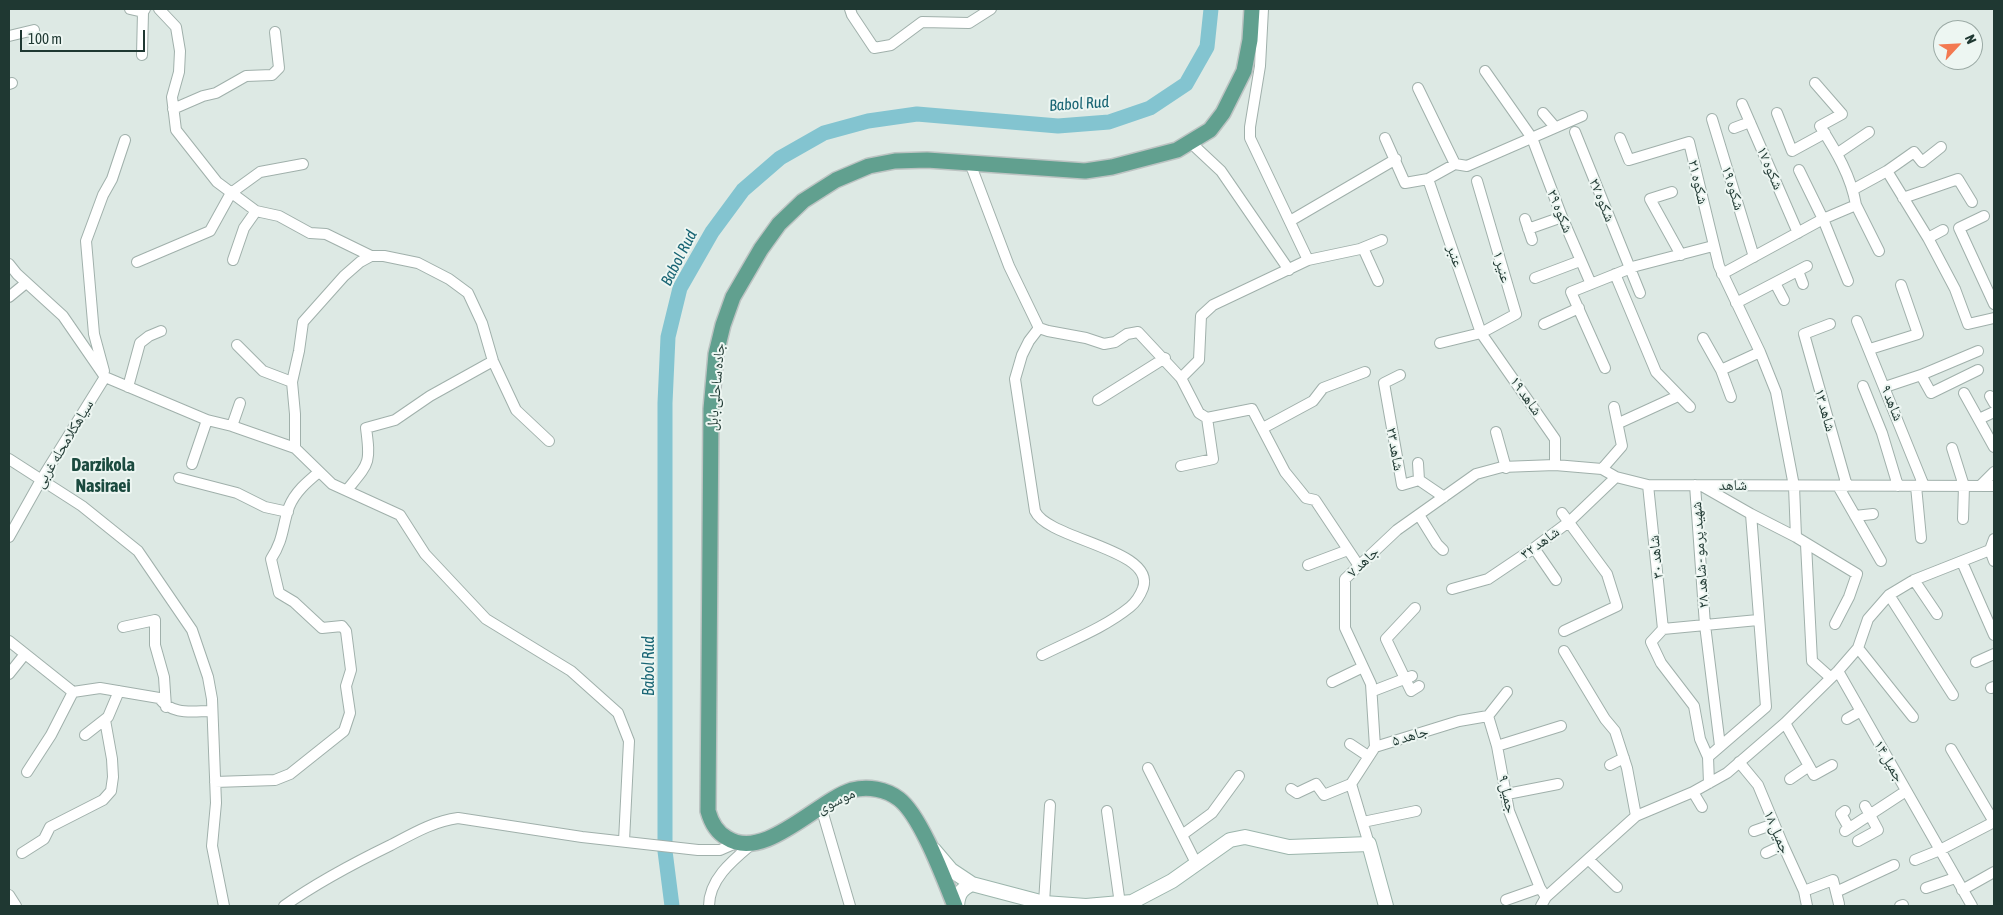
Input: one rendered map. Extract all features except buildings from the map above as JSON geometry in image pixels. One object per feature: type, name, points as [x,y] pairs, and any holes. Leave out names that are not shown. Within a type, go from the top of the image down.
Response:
[{"type":"main road","name":"جاده ساحلی بابل","points":[[736,843],[718,831],[708,811],[711,409],[716,354],[723,325],[733,297],[761,249],[779,224],[803,202],[828,185],[869,166],[895,160],[1084,170],[1112,167],[1177,150],[1210,130],[1223,113],[1244,71],[1250,40],[1252,9]]},
{"type":"main road","name":"موسوی","points":[[736,843],[752,844],[768,839],[850,791],[866,788],[883,790],[898,797],[909,808],[925,837],[956,906]]},
{"type":"main road","points":[[925,837],[952,870],[972,884],[1044,903],[1086,906],[1132,902],[1172,880],[1230,840],[1245,837],[1288,846],[1369,844],[1386,906]]},
{"type":"main road","points":[[956,906],[958,895],[965,887],[972,884]]},
{"type":"street","points":[[130,9],[144,11],[142,55]]},
{"type":"street","points":[[159,9],[176,27],[180,51],[178,72],[172,97],[176,130],[217,182],[256,211],[279,216],[310,233],[326,234],[372,256],[384,256],[418,263],[449,278],[468,293],[482,323],[493,361],[516,410],[549,442]]},
{"type":"street","points":[[850,9],[874,48],[891,45],[922,22],[969,23],[991,9]]},
{"type":"street","points":[[1263,9],[1260,66],[1250,127],[1250,138],[1308,260]]},
{"type":"street","points":[[9,36],[34,30]]},
{"type":"street","points":[[173,109],[203,96],[216,93],[246,76],[272,75],[279,68],[275,32]]},
{"type":"street","name":"شکوه ۲۹","points":[[1485,71],[1532,138],[1562,217],[1591,284]]},
{"type":"street","points":[[1815,83],[1842,114],[1820,126],[1838,153],[1854,189],[1856,205],[1879,250]]},
{"type":"street","points":[[1418,88],[1455,164]]},
{"type":"street","name":"شکوه ۱۷","points":[[1742,104],[1798,233]]},
{"type":"street","points":[[1544,113],[1555,127]]},
{"type":"street","points":[[1777,113],[1792,151],[1825,133]]},
{"type":"street","points":[[1385,138],[1396,159],[1405,183],[1428,179],[1455,164],[1467,166],[1582,116]]},
{"type":"street","name":"شکوه ۱۹","points":[[1712,119],[1754,257]]},
{"type":"street","points":[[1734,128],[1750,122]]},
{"type":"street","name":"شکوه ۲۷","points":[[1575,132],[1633,267],[1640,293]]},
{"type":"street","points":[[1838,153],[1869,132]]},
{"type":"street","name":"شکوه ۲۱","points":[[1620,138],[1629,160],[1689,142],[1713,246]]},
{"type":"street","points":[[105,377],[94,334],[86,241],[103,195],[112,179],[125,140]]},
{"type":"street","points":[[1190,142],[1221,171],[1289,270]]},
{"type":"street","points":[[1854,189],[1887,171],[1914,152],[1922,162],[1940,147]]},
{"type":"street","points":[[1290,221],[1396,159]]},
{"type":"street","points":[[970,163],[1009,266],[1039,328],[1086,338],[1104,344],[1116,342],[1127,334],[1138,332],[1165,358],[1181,378],[1199,413],[1207,418],[1252,409],[1285,472],[1306,498],[1315,500],[1358,566]]},
{"type":"street","points":[[137,262],[210,231],[231,193],[260,172],[303,164]]},
{"type":"street","points":[[1800,170],[1823,219],[1848,281]]},
{"type":"street","points":[[1887,171],[1928,238],[1955,289],[1968,324],[1994,318]]},
{"type":"street","name":"عنبر","points":[[1428,179],[1481,333]]},
{"type":"street","points":[[1903,198],[1958,179],[1972,202]]},
{"type":"street","name":"عنیر ۱","points":[[1477,181],[1516,314],[1481,333]]},
{"type":"street","points":[[1672,192],[1650,199],[1681,254]]},
{"type":"street","points":[[1722,274],[1823,219],[1856,205]]},
{"type":"street","points":[[233,260],[244,228],[256,211]]},
{"type":"street","points":[[1984,216],[1959,228],[1994,304]]},
{"type":"street","points":[[1532,240],[1527,224],[1562,217]]},
{"type":"street","points":[[1928,238],[1943,230]]},
{"type":"street","points":[[1181,378],[1199,360],[1201,316],[1213,305],[1308,260],[1363,248],[1382,240]]},
{"type":"street","points":[[1606,368],[1571,292],[1633,267],[1713,246],[1722,274],[1760,352],[1776,392],[1794,486],[1796,536]]},
{"type":"street","points":[[1363,248],[1378,281]]},
{"type":"street","points":[[295,448],[295,414],[292,382],[304,322],[344,276],[360,262],[372,256]]},
{"type":"street","points":[[1535,278],[1580,261]]},
{"type":"street","points":[[9,264],[26,283],[62,316],[105,377],[207,420],[232,426],[295,448],[332,484],[400,515],[426,554],[486,619],[571,671],[618,713],[629,741],[624,841]]},
{"type":"street","points":[[1736,302],[1803,269],[1803,284]]},
{"type":"street","points":[[1615,274],[1656,372],[1690,407]]},
{"type":"street","points":[[9,297],[26,283]]},
{"type":"street","points":[[1775,283],[1784,300]]},
{"type":"street","points":[[1870,349],[1918,334],[1900,285]]},
{"type":"street","points":[[1544,324],[1578,308]]},
{"type":"street","name":"شاهد ۹","points":[[1857,321],[1885,387],[1920,486],[1921,538]]},
{"type":"street","name":"شاهد ۱۳","points":[[1830,324],[1818,324],[1804,334],[1843,486],[1855,516],[1881,560]]},
{"type":"street","points":[[1039,328],[1029,341],[1022,355],[1015,380],[1034,511],[1038,517],[1049,525],[1132,562],[1141,571],[1144,584],[1137,600],[1113,619],[1042,655]]},
{"type":"street","points":[[128,387],[140,343],[149,336],[161,331]]},
{"type":"street","points":[[1440,342],[1481,333]]},
{"type":"street","name":"شاهد ۱۹","points":[[1481,333],[1556,439],[1555,465]]},
{"type":"street","points":[[1703,338],[1721,370],[1731,397]]},
{"type":"street","points":[[237,345],[263,371],[292,382]]},
{"type":"street","points":[[1885,387],[1921,375],[1978,351]]},
{"type":"street","points":[[1721,370],[1760,352]]},
{"type":"street","points":[[1098,400],[1165,358]]},
{"type":"street","points":[[347,490],[366,467],[369,451],[366,428],[394,420],[430,396],[493,361]]},
{"type":"street","points":[[1921,375],[1931,393],[1978,370]]},
{"type":"street","points":[[1263,428],[1313,401],[1324,388],[1365,372]]},
{"type":"street","name":"شاهد ۲۳","points":[[1400,375],[1384,384],[1402,485],[1420,480],[1444,497]]},
{"type":"street","name":"سیاهکلامحله غربی","points":[[9,537],[41,480],[105,377]]},
{"type":"street","points":[[1863,386],[1882,433],[1898,486]]},
{"type":"street","points":[[1964,393],[1994,446]]},
{"type":"street","points":[[1619,423],[1678,396]]},
{"type":"street","points":[[232,426],[240,402]]},
{"type":"street","points":[[1602,469],[1622,446],[1619,423],[1614,407]]},
{"type":"street","points":[[1979,419],[1994,412]]},
{"type":"street","points":[[1181,466],[1213,459],[1207,418]]},
{"type":"street","points":[[192,464],[207,420]]},
{"type":"street","points":[[1496,432],[1506,468]]},
{"type":"street","points":[[1952,448],[1964,486],[1963,519]]},
{"type":"street","points":[[9,459],[82,506],[138,552],[192,630],[208,677],[212,711],[216,803],[212,846],[224,906]]},
{"type":"street","points":[[1418,463],[1420,480]]},
{"type":"street","name":"شاهد","points":[[1476,474],[1506,468],[1555,465],[1602,469],[1616,477],[1648,485],[1994,486]]},
{"type":"street","points":[[215,782],[275,780],[290,774],[344,731],[350,714],[346,686],[351,670],[346,631],[342,626],[322,628],[294,602],[279,594],[270,558],[279,546],[289,507],[303,485],[320,472]]},
{"type":"street","points":[[1980,486],[1994,472]]},
{"type":"street","name":"جاهد ۷","points":[[1375,747],[1373,691],[1345,628],[1344,579],[1397,530],[1476,474]]},
{"type":"street","name":"شاهد ۳۲","points":[[1452,589],[1488,579],[1534,548],[1566,517],[1616,477]]},
{"type":"street","points":[[179,478],[237,493],[265,507],[288,512]]},
{"type":"street","name":"شاهد ۳۰","points":[[1648,485],[1663,629]]},
{"type":"street","points":[[1698,485],[1796,536],[1806,544],[1857,574],[1850,597],[1835,624]]},
{"type":"street","name":"شهید پرمو - شاهد ۲۸","points":[[1698,485],[1705,625],[1720,746]]},
{"type":"street","points":[[1708,757],[1766,707],[1751,514]]},
{"type":"street","points":[[1855,516],[1873,514]]},
{"type":"street","points":[[1419,515],[1437,544],[1443,550]]},
{"type":"street","points":[[1564,631],[1617,606],[1607,574],[1566,517]]},
{"type":"street","points":[[1994,539],[1990,550],[1994,561]]},
{"type":"street","name":"جمیل ۱۴","points":[[1806,544],[1812,661],[1835,674],[1861,711],[1972,906]]},
{"type":"street","points":[[1534,548],[1556,580]]},
{"type":"street","points":[[1308,565],[1348,550]]},
{"type":"street","points":[[1506,900],[1542,897],[1589,860],[1636,816],[1693,792],[1727,773],[1785,723],[1835,674],[1858,648],[1868,619],[1890,595],[1914,580],[1990,550]]},
{"type":"street","points":[[1962,562],[1994,635]]},
{"type":"street","points":[[1914,580],[1937,614]]},
{"type":"street","points":[[1890,595],[1953,695]]},
{"type":"street","points":[[1415,608],[1386,639],[1409,677],[1411,691],[1419,686]]},
{"type":"street","points":[[123,627],[156,620],[155,644],[164,677],[166,707]]},
{"type":"street","points":[[1709,783],[1708,757],[1700,739],[1694,706],[1661,663],[1651,642],[1663,629],[1758,620]]},
{"type":"street","points":[[9,641],[73,692],[100,688],[159,698],[166,707],[174,710],[212,711]]},
{"type":"street","points":[[1858,648],[1913,717]]},
{"type":"street","points":[[1564,651],[1605,719],[1615,730],[1624,758],[1636,816]]},
{"type":"street","points":[[9,674],[25,654]]},
{"type":"street","points":[[1976,662],[1994,654]]},
{"type":"street","points":[[1332,682],[1363,667]]},
{"type":"street","points":[[1373,691],[1409,677]]},
{"type":"street","points":[[85,735],[108,717],[119,691]]},
{"type":"street","points":[[27,772],[51,735],[73,692]]},
{"type":"street","points":[[1488,716],[1507,692]]},
{"type":"street","points":[[1847,719],[1861,711]]},
{"type":"street","name":"جاهد ۵","points":[[1351,784],[1375,747],[1459,721],[1488,716]]},
{"type":"street","name":"جمیل ۹","points":[[1488,716],[1497,746],[1509,811],[1542,897]]},
{"type":"street","points":[[22,854],[44,839],[50,828],[104,800],[111,791],[113,777],[112,759],[104,720]]},
{"type":"street","points":[[1785,723],[1814,775],[1832,765]]},
{"type":"street","points":[[1497,746],[1561,726]]},
{"type":"street","points":[[1350,744],[1368,756]]},
{"type":"street","points":[[1915,860],[1940,850],[1994,822],[1951,749]]},
{"type":"street","points":[[1610,765],[1624,758]]},
{"type":"street","name":"جمیل ۱۸","points":[[1740,762],[1758,785],[1782,846],[1804,891],[1807,906]]},
{"type":"street","points":[[1790,779],[1809,766]]},
{"type":"street","points":[[1148,768],[1196,863]]},
{"type":"street","points":[[1182,835],[1212,813],[1239,776]]},
{"type":"street","points":[[1291,789],[1297,793],[1316,784],[1324,796],[1351,784],[1369,844]]},
{"type":"street","points":[[1507,794],[1558,784]]},
{"type":"street","points":[[1845,810],[1841,814],[1847,830],[1868,810],[1906,791]]},
{"type":"street","points":[[1693,792],[1702,807]]},
{"type":"street","points":[[1044,903],[1050,805]]},
{"type":"street","points":[[821,807],[850,906]]},
{"type":"street","points":[[1858,841],[1878,830],[1868,810]]},
{"type":"street","points":[[1106,811],[1120,904]]},
{"type":"street","points":[[1363,822],[1416,811]]},
{"type":"street","points":[[284,906],[317,884],[425,827],[458,818],[582,837],[698,850],[720,850],[736,843]]},
{"type":"street","points":[[1754,831],[1774,824]]},
{"type":"street","points":[[709,906],[711,891],[721,874],[731,862],[752,844]]},
{"type":"street","points":[[1766,852],[1782,846]]},
{"type":"street","points":[[1589,860],[1617,887]]},
{"type":"street","points":[[1836,892],[1894,866]]},
{"type":"street","points":[[1962,890],[1994,872]]},
{"type":"street","points":[[1926,888],[1956,878]]},
{"type":"street","points":[[1804,891],[1833,880],[1839,904]]},
{"type":"street","points":[[9,895],[16,906]]},
{"type":"waterway","name":"Babol Rud","points":[[672,906],[665,851],[665,403],[668,337],[680,288],[712,232],[743,190],[780,158],[824,133],[868,121],[917,114],[1058,126],[1109,122],[1150,108],[1186,84],[1207,47],[1211,9]]},
{"type":"district","name":"Darzikola Nasiraei","points":[[103,475]]}]
